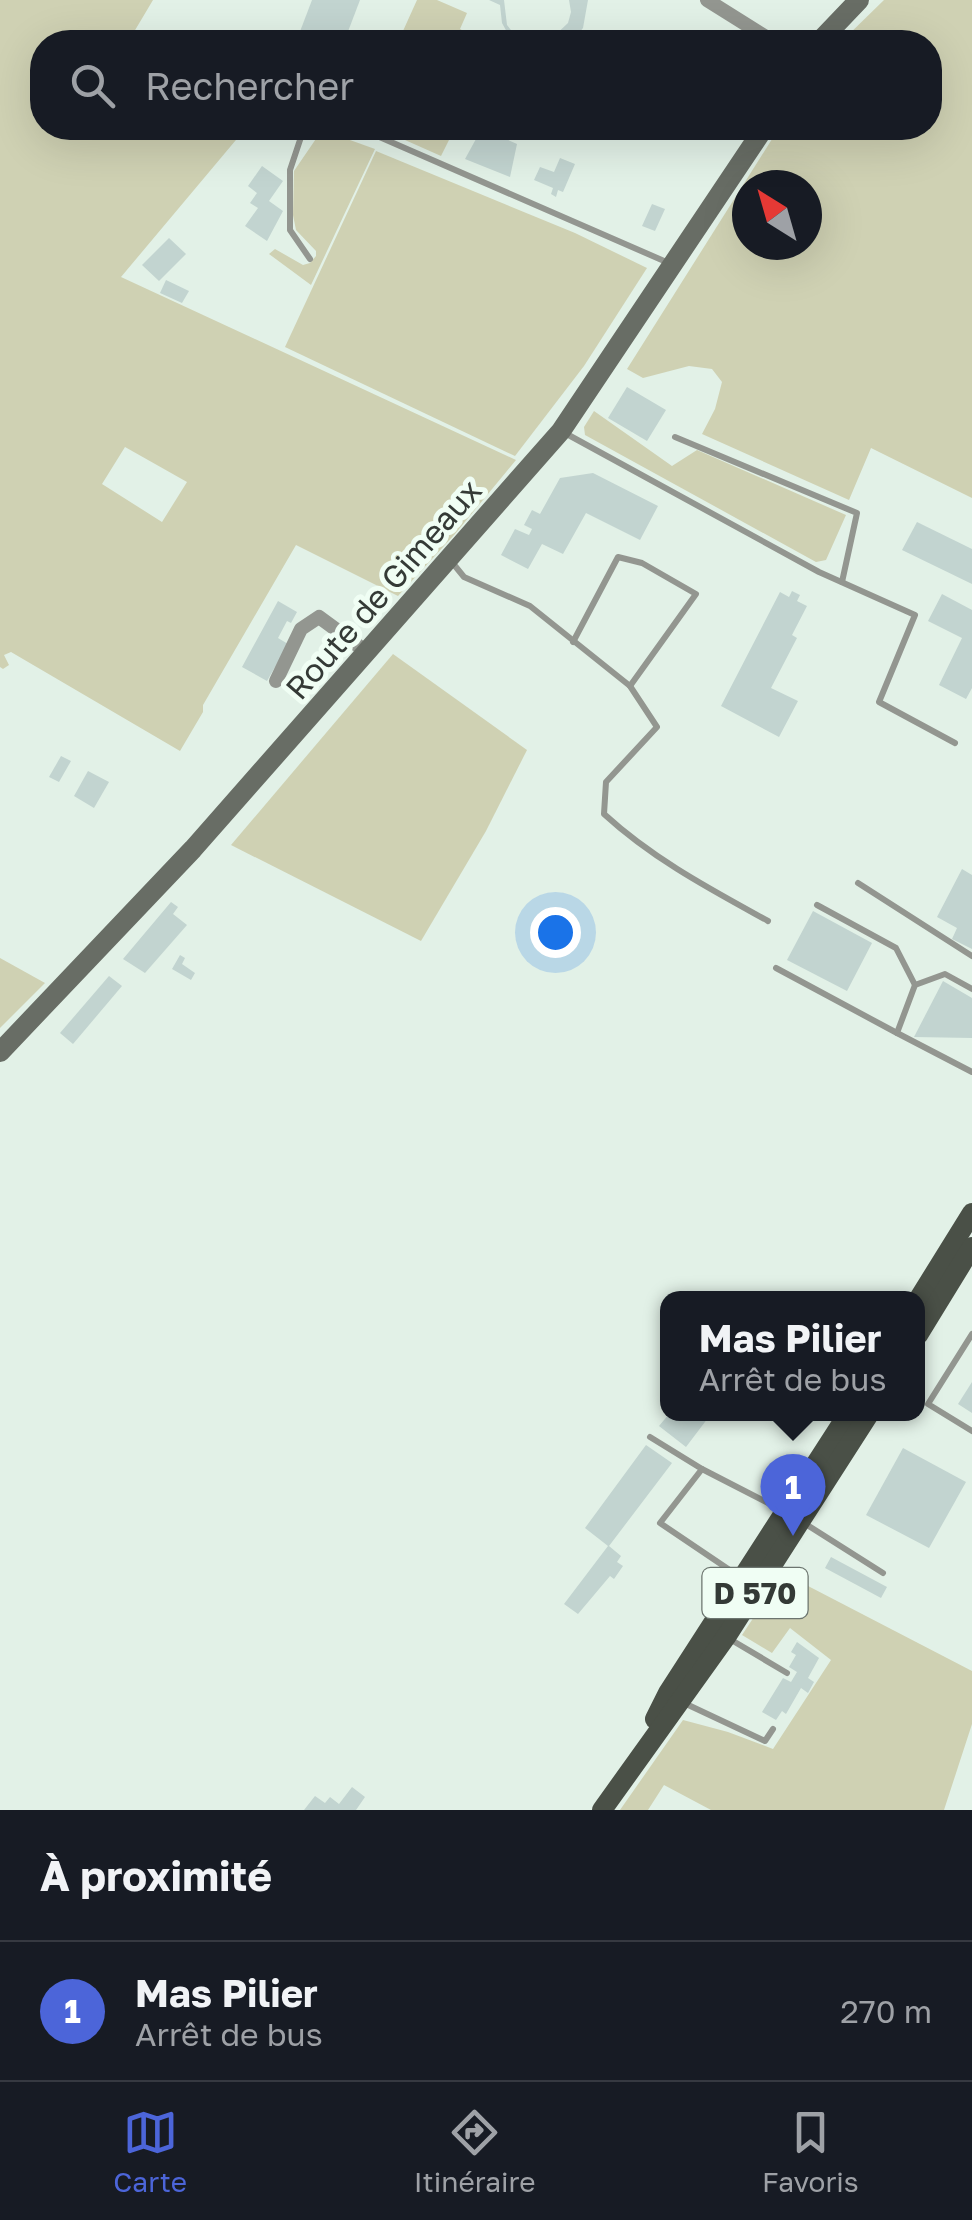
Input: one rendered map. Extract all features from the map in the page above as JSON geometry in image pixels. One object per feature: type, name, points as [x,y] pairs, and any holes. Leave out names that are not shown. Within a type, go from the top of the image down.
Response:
[{"type":"main road","points":[[925,1323],[966,1251],[972,1213]]},
{"type":"main road","points":[[925,1293],[966,1251]]},
{"type":"main road","name":"D 570","points":[[794,1517],[844,1421]]},
{"type":"main road","name":"D 570","points":[[602,1810],[794,1517],[864,1421]]},
{"type":"street","points":[[706,0],[755,30]]},
{"type":"street","points":[[830,30],[859,0]]},
{"type":"street","name":"Route de Gimeaux","points":[[0,1052],[193,850],[562,432],[756,140]]},
{"type":"street","points":[[276,681],[302,629],[320,617],[368,653]]},
{"type":"lane","points":[[300,140],[290,170],[290,230],[310,259]]},
{"type":"lane","points":[[386,140],[672,265]]},
{"type":"lane","points":[[562,432],[842,582],[914,615],[880,702],[954,743]]},
{"type":"lane","points":[[675,436],[858,513],[842,582]]},
{"type":"lane","points":[[573,642],[618,557],[642,563],[696,594],[630,686]]},
{"type":"lane","points":[[450,560],[464,577],[530,606],[630,686],[658,728],[606,782],[604,814],[637,844],[768,921]]},
{"type":"lane","points":[[858,883],[972,956]]},
{"type":"lane","points":[[818,905],[896,948],[915,985],[897,1034]]},
{"type":"lane","points":[[776,968],[972,1072]]},
{"type":"lane","points":[[915,985],[945,974],[972,989]]},
{"type":"lane","points":[[972,1334],[928,1404],[972,1431]]},
{"type":"lane","points":[[650,1437],[794,1517],[883,1573]]},
{"type":"lane","points":[[702,1469],[660,1523],[751,1583]]},
{"type":"lane","points":[[718,1632],[786,1674]]},
{"type":"lane","points":[[674,1697],[764,1740],[772,1729]]},
{"type":"green space","points":[[0,0],[153,0],[135,30],[30,30],[30,140],[236,140],[121,277],[516,460],[398,596],[296,545],[180,751],[11,652],[4,655],[9,665],[3,669]],"holes":[[[125,447],[187,482],[162,522],[102,484]]]},
{"type":"green space","points":[[417,0],[437,0],[467,13],[462,30],[403,30]]},
{"type":"green space","points":[[884,0],[972,0],[972,498],[871,448],[849,500],[702,434],[715,409],[722,382],[712,369],[689,366],[643,378],[627,369],[732,203],[732,260],[822,260],[822,170],[753,170],[771,140],[942,140],[942,30],[853,30]]},
{"type":"green space","points":[[315,140],[350,140],[375,149],[311,285],[269,254],[275,249],[303,265],[316,256],[316,251],[296,230],[294,171]]},
{"type":"green space","points":[[405,140],[449,140],[441,156]]},
{"type":"green space","points":[[376,151],[575,233],[647,268],[584,366],[515,456],[285,347]]},
{"type":"green space","points":[[594,411],[672,466],[697,450],[846,515],[826,560],[816,562],[585,435],[584,427]]},
{"type":"green space","points":[[393,654],[527,750],[486,831],[421,941],[231,845]]},
{"type":"green space","points":[[0,958],[45,983],[0,1028]]},
{"type":"green space","points":[[783,1573],[972,1671],[972,1724],[944,1810],[711,1810],[664,1785],[648,1810],[620,1810],[683,1720],[773,1749],[831,1660],[790,1628],[772,1653],[742,1635]]},
{"type":"building","points":[[312,0],[360,0],[349,30],[301,30]]},
{"type":"building","points":[[489,0],[504,0],[511,30],[506,30],[502,23],[500,5]]},
{"type":"building","points":[[569,0],[588,0],[581,30],[561,30],[571,12]]},
{"type":"building","points":[[475,140],[508,140],[517,144],[510,177],[465,159]]},
{"type":"building","points":[[560,158],[575,164],[563,192],[558,190],[556,197],[551,194],[553,188],[534,180],[540,167],[554,172]]},
{"type":"building","points":[[262,166],[283,181],[269,201],[283,211],[267,241],[245,226],[258,208],[250,203],[257,193],[248,186]]},
{"type":"building","points":[[652,204],[665,209],[655,231],[642,226]]},
{"type":"building","points":[[169,238],[186,254],[159,281],[142,265]]},
{"type":"building","points":[[166,280],[189,291],[182,303],[160,293]]},
{"type":"building","points":[[627,387],[666,410],[647,441],[608,418]]},
{"type":"building","points":[[593,473],[658,506],[640,540],[586,513],[563,554],[542,544],[528,569],[501,555],[515,529],[529,535],[532,529],[524,525],[532,510],[540,514],[560,478]]},
{"type":"building","points":[[917,522],[972,549],[972,584],[902,550]]},
{"type":"building","points":[[792,591],[800,595],[797,601],[807,606],[792,635],[797,638],[771,688],[798,701],[779,737],[721,706],[780,592],[789,597]]},
{"type":"building","points":[[942,594],[972,610],[972,688],[966,699],[939,685],[962,638],[928,621]]},
{"type":"building","points":[[278,601],[297,612],[278,638],[288,644],[267,681],[242,667]]},
{"type":"building","points":[[61,756],[71,761],[59,782],[49,777]]},
{"type":"building","points":[[88,771],[109,782],[94,808],[74,796]]},
{"type":"building","points":[[962,869],[972,875],[972,949],[952,939],[957,928],[937,917]]},
{"type":"building","points":[[171,902],[178,907],[173,914],[187,925],[145,973],[123,959]]},
{"type":"building","points":[[813,911],[872,943],[847,991],[787,960]]},
{"type":"building","points":[[180,955],[185,958],[182,964],[195,973],[191,980],[172,969]]},
{"type":"building","points":[[109,976],[122,986],[73,1044],[60,1033]]},
{"type":"building","points":[[943,981],[972,998],[972,1038],[914,1037]]},
{"type":"building","points":[[972,1382],[972,1413],[958,1404]]},
{"type":"building","points":[[663,1421],[706,1421],[686,1447],[659,1426]]},
{"type":"building","points":[[646,1445],[672,1463],[609,1546],[621,1556],[617,1562],[623,1566],[578,1614],[564,1604],[608,1546],[585,1528]]},
{"type":"building","points":[[903,1448],[966,1482],[929,1548],[866,1515]]},
{"type":"building","points":[[831,1557],[887,1587],[881,1598],[825,1568]]},
{"type":"building","points":[[797,1642],[819,1658],[808,1678],[814,1682],[808,1693],[801,1688],[786,1714],[782,1711],[776,1720],[762,1712],[783,1678],[791,1682],[797,1672],[789,1667],[796,1655],[791,1652]]},
{"type":"building","points":[[352,1787],[365,1797],[356,1810],[304,1810],[315,1796],[325,1803],[330,1797],[339,1804]]},
{"type":"place","name":"Mas Pilier","points":[[793,1536]]}]
